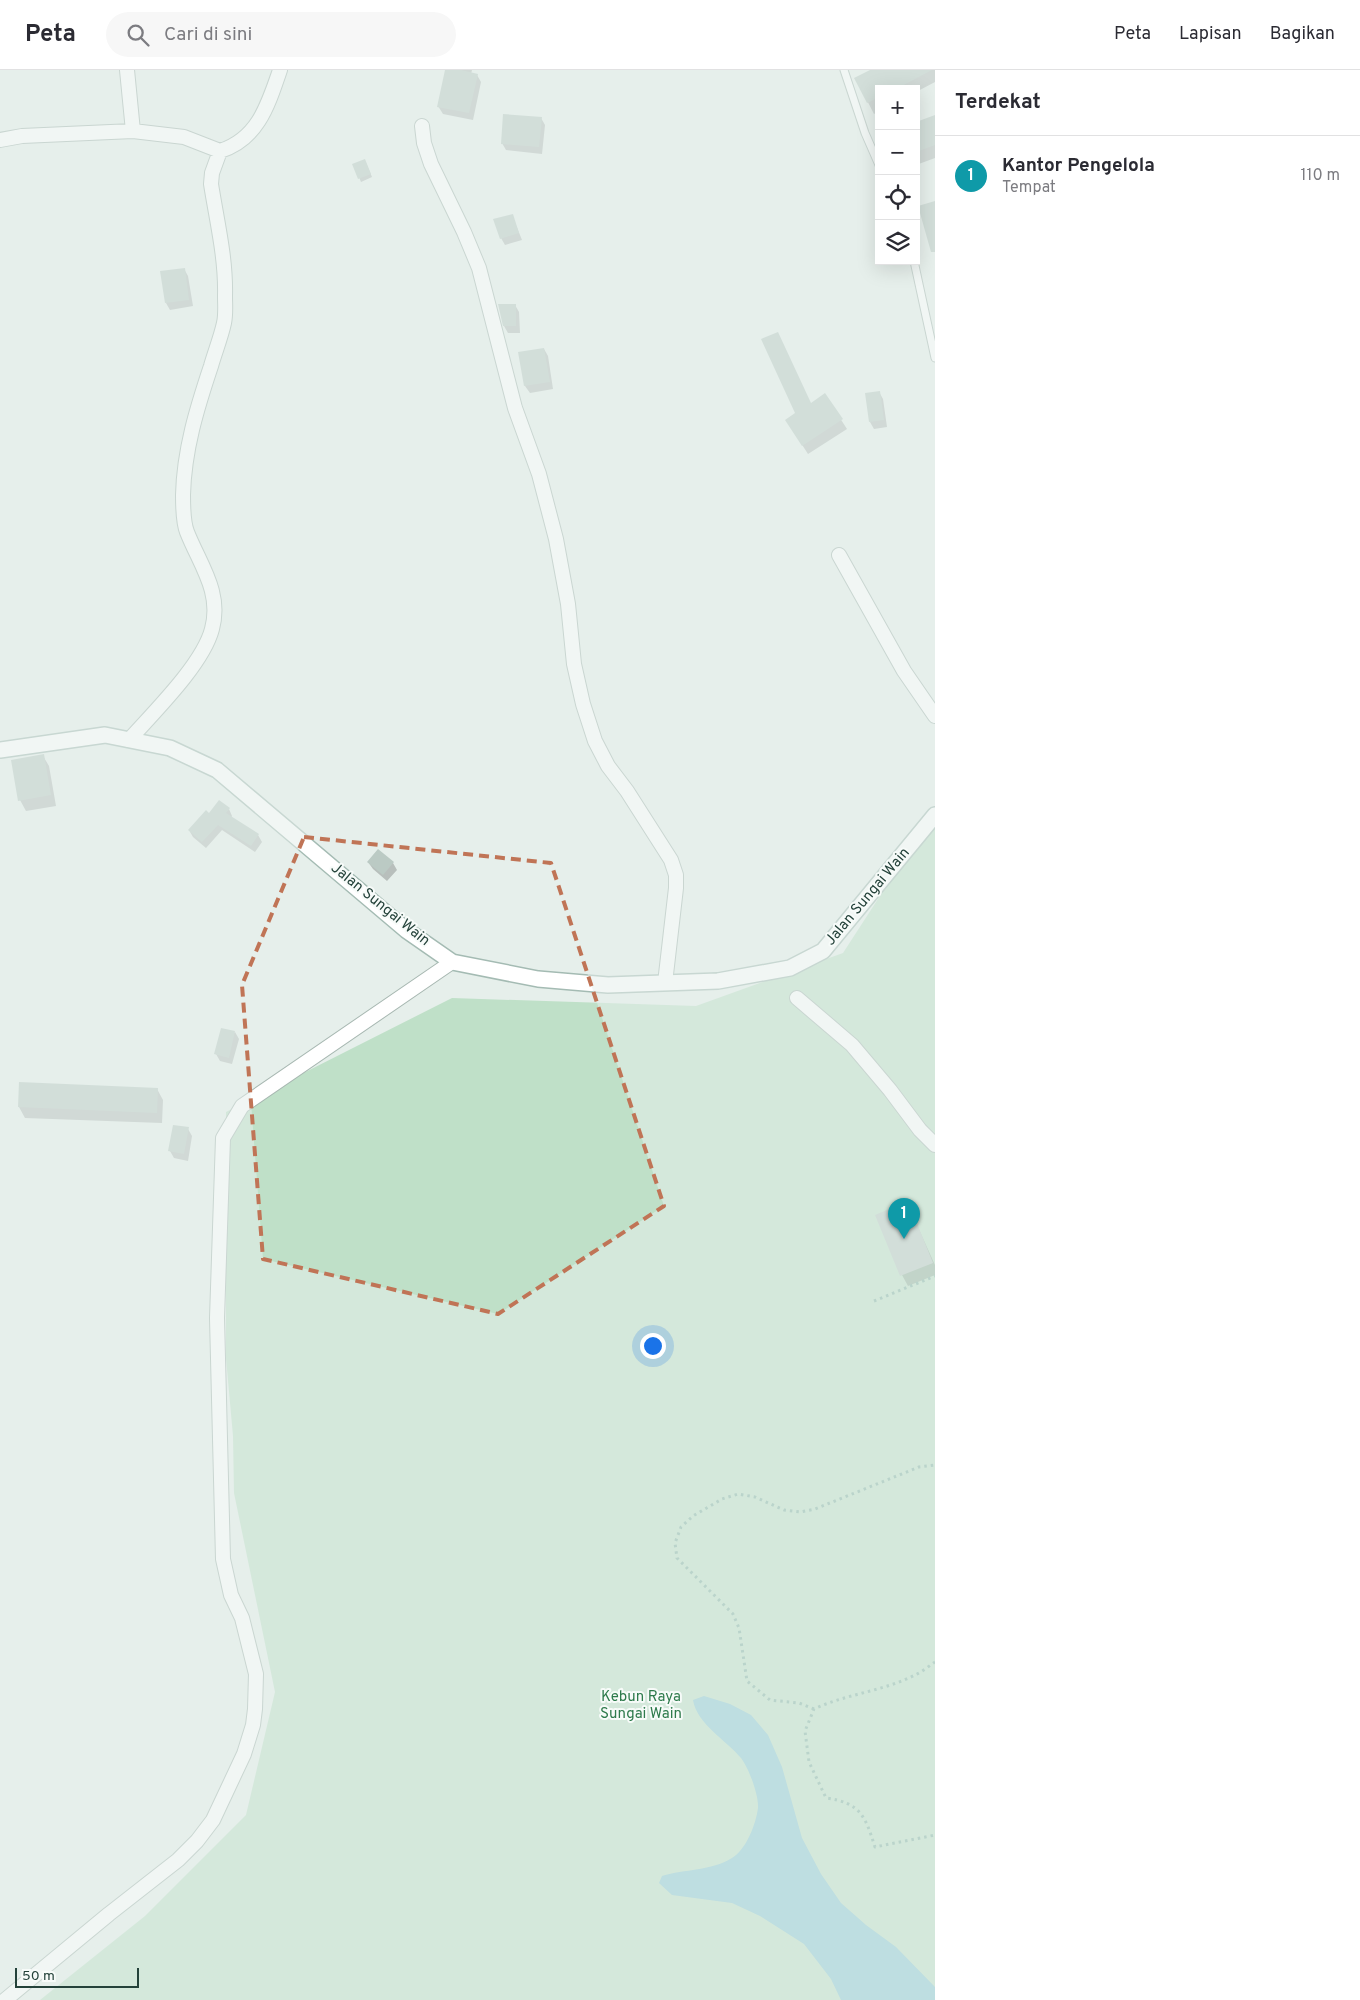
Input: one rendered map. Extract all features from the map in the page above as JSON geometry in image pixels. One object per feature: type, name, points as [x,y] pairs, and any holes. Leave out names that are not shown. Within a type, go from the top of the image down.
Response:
[{"type":"street","points":[[127,70],[133,130]]},
{"type":"street","points":[[0,140],[22,136],[133,130],[184,137],[220,151],[242,142],[255,127],[268,108],[280,70]]},
{"type":"street","points":[[422,126],[424,143],[431,164],[479,268],[515,408],[539,474],[558,548],[568,604],[574,664],[583,704],[595,741],[608,766],[627,790],[674,867],[676,888],[665,983]]},
{"type":"street","points":[[129,740],[173,690],[203,651],[212,631],[216,615],[210,579],[186,531],[183,497],[185,463],[196,414],[225,321],[226,278],[211,184],[212,173],[220,151]]},
{"type":"street","points":[[839,555],[904,671],[935,716]]},
{"type":"street","name":"Jalan Sungai Wain","points":[[0,750],[105,735],[170,748],[217,770],[406,930],[452,962],[538,979],[608,985],[718,981],[790,968],[823,951],[935,815]]},
{"type":"street","points":[[5,2000],[108,1914],[178,1860],[197,1841],[213,1820],[244,1754],[253,1725],[256,1674],[242,1618],[231,1595],[223,1559],[217,1318],[222,1138],[242,1106],[452,962]]},
{"type":"street","points":[[797,998],[852,1045],[890,1090],[920,1130],[935,1145]]},
{"type":"lane","points":[[844,70],[865,133],[875,156]]},
{"type":"lane","points":[[915,265],[935,358]]},
{"type":"path","points":[[874,1300],[935,1276]]},
{"type":"path","points":[[814,1709],[799,1703],[770,1700],[748,1681],[739,1628],[733,1614],[677,1558],[675,1543],[682,1527],[693,1516],[722,1499],[738,1494],[755,1497],[784,1510],[800,1512],[815,1509],[919,1467],[935,1465]]},
{"type":"path","points":[[935,1662],[916,1675],[827,1702],[814,1709],[805,1731],[808,1762],[826,1798],[841,1800],[856,1806],[865,1818],[876,1846],[935,1835]]},
{"type":"highlighted area","points":[[304,837],[551,863],[664,1206],[498,1314],[263,1259],[242,985]]},
{"type":"green space","name":"Kebun Raya Sungai Wain","points":[[935,811],[935,2000],[40,2000],[145,1916],[246,1815],[275,1692],[234,1493],[233,1436],[226,1358],[226,1112],[452,998],[696,1006],[843,953]]},
{"type":"water","points":[[704,1696],[730,1704],[751,1715],[768,1735],[782,1767],[802,1838],[821,1874],[841,1903],[866,1925],[896,1947],[935,1987],[935,2000],[841,2000],[831,1979],[804,1944],[760,1916],[732,1903],[672,1895],[659,1883],[662,1876],[707,1868],[732,1858],[746,1843],[753,1829],[757,1814],[758,1803],[755,1790],[744,1763],[735,1751],[706,1724],[696,1709],[693,1700]]},
{"type":"building","points":[[445,70],[461,70],[478,74],[469,113],[437,107]]},
{"type":"building","points":[[870,70],[932,70],[904,85],[875,85],[875,99],[867,103],[854,78]]},
{"type":"building","points":[[503,114],[542,117],[539,147],[501,144]]},
{"type":"building","points":[[935,115],[935,145],[920,151],[920,130],[920,121]]},
{"type":"building","points":[[365,159],[371,174],[358,179],[352,164]]},
{"type":"building","points":[[935,201],[935,252],[931,252],[920,213],[920,205]]},
{"type":"building","points":[[513,214],[519,233],[500,239],[493,219]]},
{"type":"building","points":[[185,268],[189,300],[165,303],[160,271]]},
{"type":"building","points":[[498,304],[516,304],[516,326],[503,326]]},
{"type":"building","points":[[778,332],[811,403],[825,393],[843,419],[802,446],[785,420],[795,413],[761,339]]},
{"type":"building","points":[[544,348],[550,382],[524,386],[518,352]]},
{"type":"building","points":[[880,391],[884,420],[869,422],[865,393]]},
{"type":"building","points":[[44,754],[51,795],[18,801],[11,760]]},
{"type":"building","points":[[219,800],[230,808],[226,813],[259,834],[251,846],[218,825],[202,842],[188,830],[206,810],[209,813]]},
{"type":"building","points":[[378,849],[394,862],[383,875],[367,862]]},
{"type":"building","points":[[221,1028],[235,1031],[229,1058],[214,1054]]},
{"type":"building","points":[[19,1082],[158,1088],[157,1113],[18,1107]]},
{"type":"building","points":[[173,1125],[189,1127],[184,1154],[168,1151]]},
{"type":"building","points":[[908,1201],[933,1263],[900,1276],[875,1215]]},
{"type":"place","name":"Kantor Pengelola","points":[[904,1239]]}]
